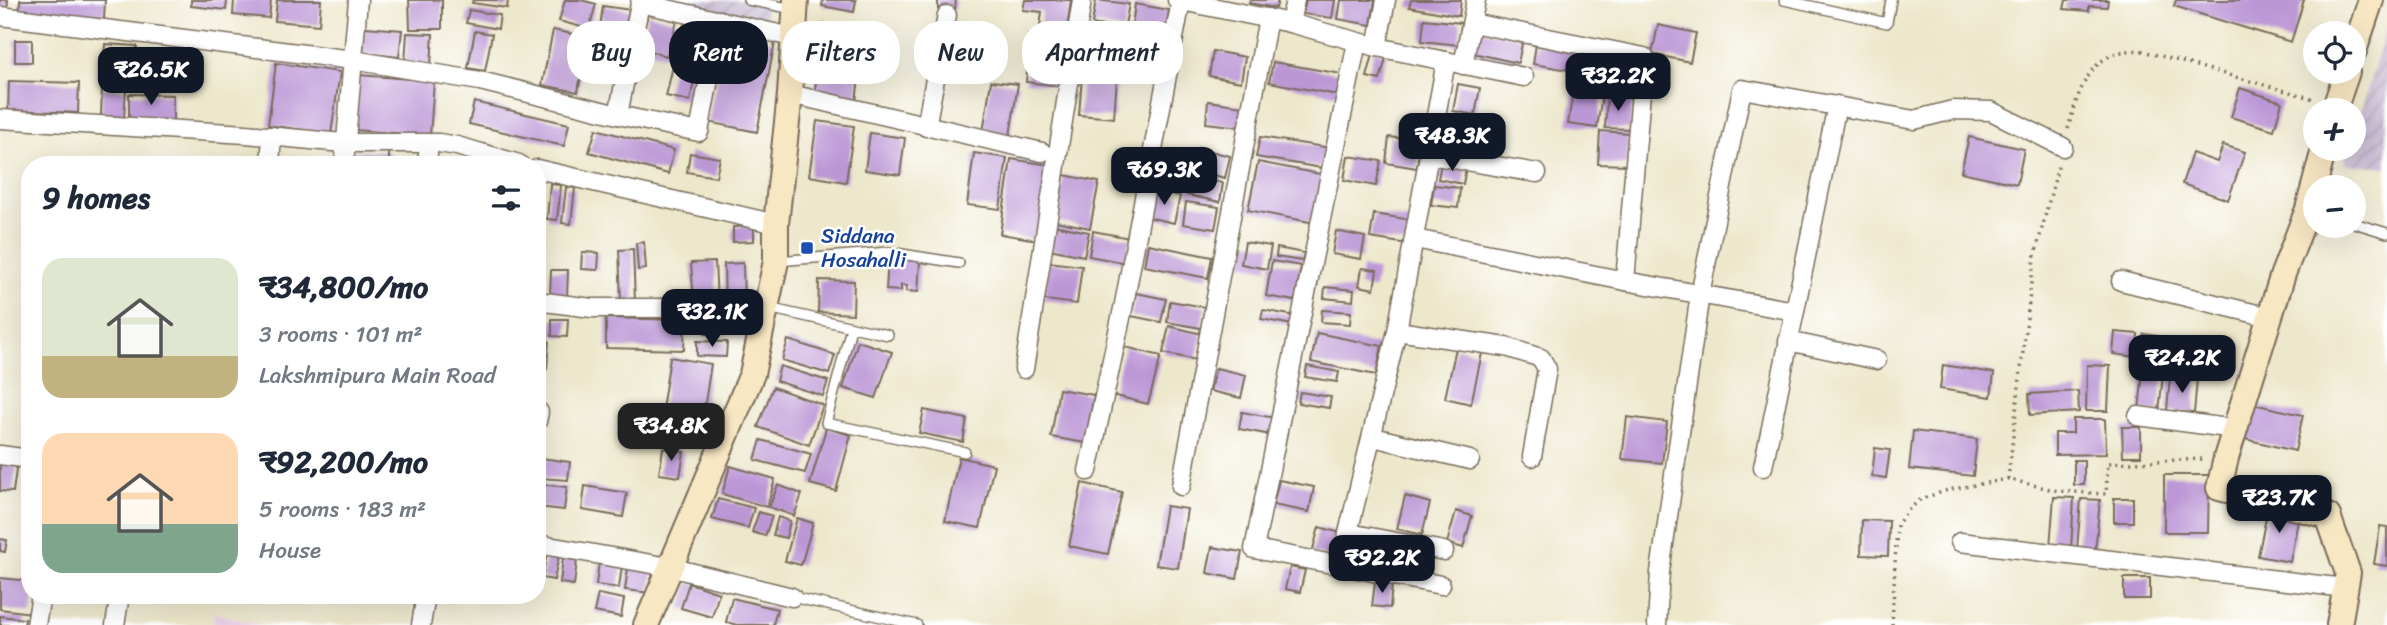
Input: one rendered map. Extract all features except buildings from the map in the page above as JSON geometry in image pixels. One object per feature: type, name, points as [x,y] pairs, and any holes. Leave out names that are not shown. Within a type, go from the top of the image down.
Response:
[{"type":"street","points":[[345,156],[358,0]]},
{"type":"street","points":[[1024,369],[1082,0]]},
{"type":"street","points":[[1088,471],[1124,304],[1179,0],[1205,2],[1377,47],[1524,77]]},
{"type":"street","points":[[1290,23],[1295,0]]},
{"type":"street","points":[[1377,47],[1386,0]]},
{"type":"street","points":[[1340,566],[1397,331],[1430,155],[1455,63],[1472,23],[1476,0]]},
{"type":"street","points":[[2364,21],[2371,0]]},
{"type":"street","points":[[618,116],[634,1],[782,35]]},
{"type":"street","points":[[926,127],[947,15]]},
{"type":"street","points":[[0,16],[353,60],[480,81],[618,116],[699,132],[720,20]]},
{"type":"street","points":[[1181,486],[1268,18]]},
{"type":"street","points":[[1472,23],[1644,57],[1625,281]]},
{"type":"street","points":[[1357,41],[1254,548],[1441,586]]},
{"type":"street","points":[[646,625],[752,374],[775,261],[776,224],[790,84]]},
{"type":"street","points":[[1657,625],[1660,572],[1700,294],[1742,89],[1914,120],[1954,110],[1991,111],[2063,147]]},
{"type":"street","points":[[790,94],[1042,152]]},
{"type":"street","points":[[1763,467],[1837,105]]},
{"type":"street","points":[[0,119],[346,143],[457,146],[491,156]]},
{"type":"street","points":[[271,156],[272,136]]},
{"type":"street","points":[[428,156],[429,144]]},
{"type":"street","points":[[1430,155],[1537,173]]},
{"type":"street","points":[[546,171],[776,224]]},
{"type":"street","points":[[2303,228],[2283,274],[2269,317],[2219,488],[2328,516],[2348,573],[2339,625]]},
{"type":"street","points":[[1415,239],[1794,311]]},
{"type":"street","points":[[2121,281],[2269,317]]},
{"type":"street","points":[[546,302],[592,308],[766,308]]},
{"type":"street","points":[[1397,331],[1506,347],[1541,358],[1547,369],[1532,457]]},
{"type":"street","points":[[1788,341],[1877,360]]},
{"type":"street","points":[[2138,416],[2235,429]]},
{"type":"street","points":[[1373,437],[1470,460]]},
{"type":"street","points":[[0,455],[21,458]]},
{"type":"street","points":[[1349,533],[1444,551]]},
{"type":"street","points":[[1960,542],[2345,588]]},
{"type":"street","points":[[546,546],[669,567],[792,597]]},
{"type":"street","points":[[36,625],[40,604]]},
{"type":"street","points":[[115,625],[118,604]]},
{"type":"street","points":[[421,625],[424,604]]},
{"type":"lane","points":[[748,0],[795,4]]},
{"type":"lane","points":[[1784,0],[1887,23],[1891,0]]},
{"type":"lane","points":[[2366,227],[2387,233]]},
{"type":"lane","points":[[775,261],[889,251],[959,263]]},
{"type":"lane","points":[[766,308],[888,335]]},
{"type":"lane","points":[[851,328],[826,423],[965,452]]},
{"type":"lane","points":[[792,597],[917,625]]},
{"type":"path","points":[[2008,479],[2034,259],[2075,102],[2091,69],[2123,49],[2143,51],[2303,98]]},
{"type":"path","points":[[1892,625],[1898,525],[1907,511],[1921,499],[1948,490],[2008,479],[2058,491],[2106,494],[2108,463],[2226,458]]},
{"type":"shaded area","points":[[658,0],[767,0],[764,21]]},
{"type":"shaded area","points":[[2387,26],[2387,167],[2344,164],[2345,161],[2366,161],[2365,98]]},
{"type":"shaded area","points":[[214,613],[261,625],[214,625]]},
{"type":"place","name":"Siddana Hosahalli","points":[[807,248]]}]
